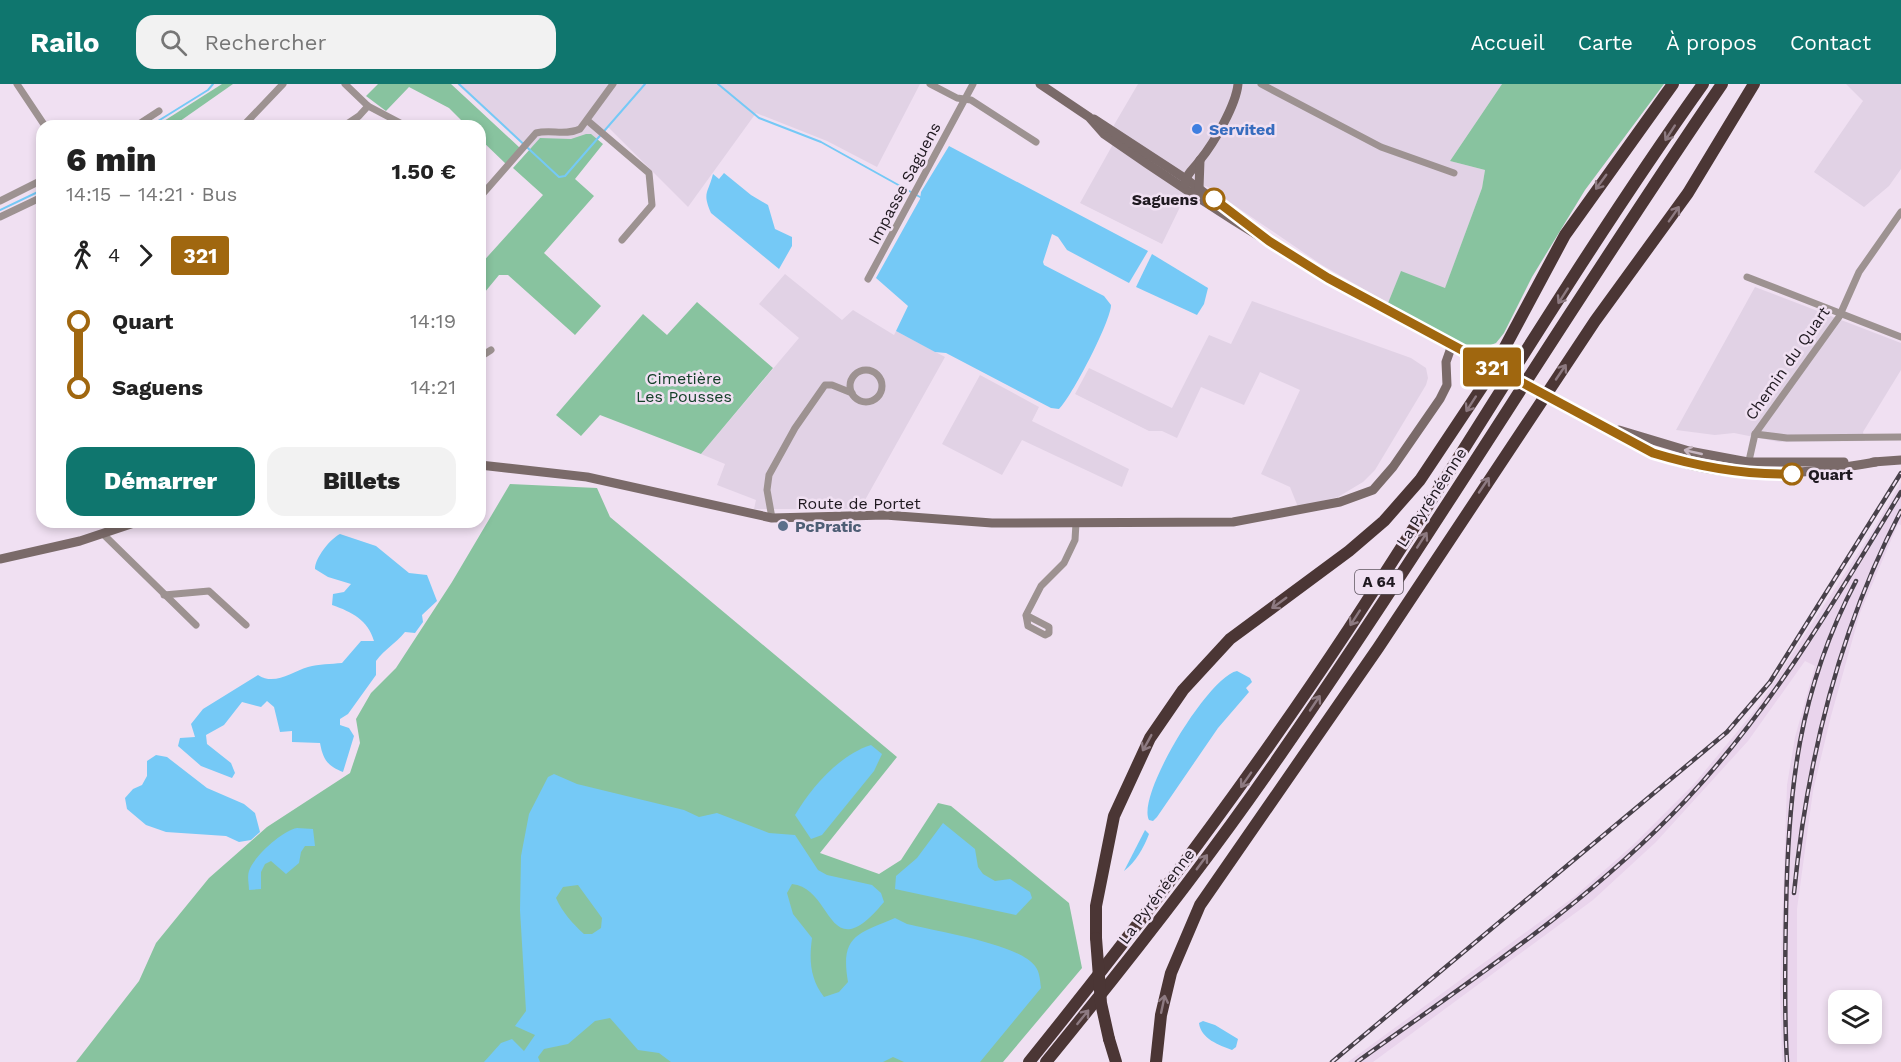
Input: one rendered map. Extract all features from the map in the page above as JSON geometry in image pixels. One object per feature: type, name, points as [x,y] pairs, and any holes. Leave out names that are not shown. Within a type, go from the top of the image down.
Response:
[{"type":"highway","points":[[1116,1062],[1109,1040],[1100,991],[1096,906],[1114,816],[1150,738],[1183,690],[1230,639],[1349,551],[1384,521],[1420,480],[1490,375],[1565,235],[1674,84]]},
{"type":"highway","name":"La Pyrénéenne","points":[[1029,1062],[1155,904],[1266,751],[1347,632],[1703,84]]},
{"type":"highway","name":"La Pyrénéenne","points":[[1046,1062],[1168,909],[1277,760],[1602,262],[1722,84]]},
{"type":"highway","points":[[1156,1062],[1161,1015],[1171,973],[1186,933],[1213,884],[1358,678],[1589,330],[1688,193],[1754,84]]},
{"type":"street","points":[[17,84],[41,120]]},
{"type":"street","points":[[249,120],[283,84]]},
{"type":"street","points":[[345,84],[368,106],[395,120]]},
{"type":"street","points":[[486,188],[530,139],[544,131],[572,133],[588,122],[613,84]]},
{"type":"street","points":[[930,84],[971,100],[1036,142]]},
{"type":"street","name":"Impasse Saguens","points":[[868,279],[973,84]]},
{"type":"street","points":[[1040,84],[1089,117],[1100,121],[1188,181],[1223,215],[1328,278],[1653,453],[1688,464],[1746,474],[1797,474],[1899,460]]},
{"type":"street","points":[[1188,181],[1236,97],[1238,84]]},
{"type":"street","points":[[1261,84],[1381,147],[1454,173]]},
{"type":"street","points":[[353,120],[368,106]]},
{"type":"street","points":[[145,120],[159,111]]},
{"type":"street","points":[[588,122],[649,173],[652,205],[622,240]]},
{"type":"street","points":[[0,201],[36,183]]},
{"type":"street","points":[[0,218],[36,200]]},
{"type":"street","name":"Chemin du Quart","points":[[1746,474],[1755,434],[1840,313],[1859,272],[1901,212]]},
{"type":"street","points":[[1747,277],[1901,337]]},
{"type":"street","name":"Route de Portet","points":[[486,466],[587,477],[772,518],[885,515],[992,523],[1233,522],[1358,498],[1373,490],[1394,467],[1448,385],[1446,362],[1452,345]]},
{"type":"street","points":[[486,353],[490,350]]},
{"type":"street","points":[[772,518],[766,483],[795,428],[825,385],[832,385],[852,393],[860,400],[870,401],[881,391],[880,380],[873,372],[858,373],[851,381],[852,393]]},
{"type":"street","points":[[1597,423],[1652,442],[1748,462],[1783,464],[1876,462]]},
{"type":"street","points":[[1755,434],[1787,438],[1901,437]]},
{"type":"street","points":[[1026,615],[1041,586],[1064,563],[1075,540],[1076,523]]},
{"type":"street","points":[[0,559],[120,528]]},
{"type":"street","points":[[103,534],[196,625]]},
{"type":"street","points":[[164,595],[209,591],[246,625]]},
{"type":"shaded area","points":[[457,84],[920,84],[877,167],[827,141],[756,113],[688,207],[608,127],[559,178]]},
{"type":"shaded area","points":[[1138,84],[1502,84],[1450,161],[1485,170],[1482,188],[1445,289],[1401,272],[1388,303],[1322,265],[1206,186],[1181,205],[1162,244],[1080,203],[1112,146],[1114,125]]},
{"type":"shaded area","points":[[1846,84],[1901,84],[1901,169],[1889,186],[1864,207],[1814,172],[1863,101]]},
{"type":"shaded area","points":[[785,274],[842,320],[853,310],[894,335],[896,331],[945,357],[860,509],[754,509],[756,500],[717,485],[725,464],[701,454],[799,338],[759,304]]},
{"type":"shaded area","points":[[1755,287],[1901,343],[1901,370],[1863,432],[1865,441],[1779,442],[1734,433],[1715,435],[1676,430]]},
{"type":"shaded area","points":[[1252,301],[1411,358],[1426,368],[1428,378],[1426,385],[1375,470],[1363,482],[1338,497],[1298,507],[1290,487],[1261,474],[1300,390],[1260,372],[1244,405],[1201,387],[1177,438],[1162,431],[1149,431],[1075,394],[1089,368],[1172,408],[1209,335],[1231,344]]},
{"type":"shaded area","points":[[980,375],[1039,407],[1032,421],[1129,469],[1122,487],[1022,440],[1002,475],[942,444]]},
{"type":"shaded area","points":[[1901,482],[1901,525],[1898,524],[1860,613],[1813,791],[1797,909],[1797,1062],[1782,1062],[1780,988],[1787,785],[1795,737],[1815,666],[1805,661],[1748,741],[1656,842],[1593,900],[1373,1062],[1348,1062],[1574,897],[1633,845],[1694,784],[1756,709],[1872,532]]},
{"type":"green space","points":[[222,84],[233,84],[182,120],[165,120]]},
{"type":"green space","points":[[378,84],[451,84],[520,148],[506,164],[486,145],[486,120],[461,120],[449,108],[409,87],[386,111],[366,96]]},
{"type":"green space","points":[[1502,84],[1664,84],[1585,190],[1532,277],[1504,333],[1496,343],[1483,348],[1464,345],[1388,303],[1401,271],[1445,288],[1482,188],[1485,170],[1450,161]]},
{"type":"green space","points":[[591,134],[603,144],[575,179],[594,196],[544,253],[601,306],[575,335],[508,275],[499,275],[486,291],[486,258],[543,195],[513,168],[540,138],[571,139]]},
{"type":"green space","name":"Cimetière Les Pousses","points":[[697,302],[773,368],[701,454],[600,415],[581,436],[556,415],[643,314],[667,335]]},
{"type":"green space","points":[[510,484],[597,488],[610,517],[897,757],[820,853],[879,874],[901,860],[938,803],[951,806],[1069,903],[1082,968],[1003,1062],[76,1062],[139,981],[156,943],[209,878],[267,827],[350,773],[360,743],[356,719],[371,693],[396,668],[486,528]]},
{"type":"water","points":[[949,146],[1148,251],[1129,283],[1067,250],[1058,237],[1052,234],[1044,265],[1104,296],[1111,305],[1105,326],[1090,359],[1059,409],[1051,408],[946,353],[935,352],[896,331],[908,306],[876,278],[920,199],[921,192]]},
{"type":"water","points":[[724,173],[751,195],[768,205],[775,229],[792,237],[792,246],[779,269],[711,213],[706,197],[713,174],[719,179]]},
{"type":"water","points":[[1152,254],[1208,288],[1204,304],[1197,315],[1136,287]]},
{"type":"water","points":[[340,534],[376,546],[409,573],[427,575],[437,601],[422,615],[423,622],[415,633],[405,632],[379,657],[376,661],[376,675],[348,714],[340,719],[340,725],[349,728],[354,736],[343,772],[327,762],[320,743],[292,742],[292,731],[280,732],[274,707],[267,701],[261,707],[242,702],[224,725],[206,735],[207,744],[231,763],[235,773],[232,778],[201,766],[178,746],[180,738],[195,737],[191,724],[203,709],[258,675],[277,679],[308,667],[342,663],[361,641],[374,641],[363,622],[332,605],[333,594],[344,592],[351,584],[328,577],[315,569],[324,549]]},
{"type":"water","points":[[1237,671],[1250,678],[1252,682],[1246,688],[1249,692],[1218,728],[1157,817],[1153,821],[1149,820],[1148,807],[1153,787],[1178,738],[1210,693],[1225,678]]},
{"type":"water","points":[[871,745],[882,754],[874,771],[822,835],[811,839],[795,815],[818,784],[837,764]]},
{"type":"water","points":[[156,755],[167,757],[207,788],[244,804],[255,813],[260,832],[251,840],[239,842],[226,836],[166,832],[146,825],[127,809],[125,798],[133,789],[142,785],[147,776],[147,761]]},
{"type":"water","points":[[554,774],[577,784],[684,810],[699,817],[717,813],[769,833],[795,835],[818,870],[827,875],[872,885],[881,893],[884,902],[865,921],[851,929],[841,928],[832,920],[816,898],[806,889],[792,884],[787,893],[793,914],[812,938],[813,976],[824,997],[839,992],[848,982],[847,955],[854,939],[870,928],[895,918],[907,924],[975,939],[1012,951],[1035,966],[1041,988],[980,1062],[904,1062],[893,1057],[883,1062],[671,1062],[659,1053],[638,1050],[610,1018],[595,1021],[568,1044],[544,1049],[538,1057],[540,1062],[484,1062],[501,1043],[512,1039],[524,1051],[535,1035],[515,1026],[526,1011],[520,910],[521,856],[529,814],[548,777]],"holes":[[[578,885],[602,918],[601,928],[592,934],[584,934],[568,918],[556,898],[563,887]]]},
{"type":"water","points":[[943,823],[975,849],[978,867],[983,874],[995,881],[1010,879],[1030,892],[1032,898],[1016,915],[895,889],[896,876],[917,858]]},
{"type":"water","points":[[297,828],[313,829],[315,846],[305,846],[299,863],[286,874],[271,861],[265,864],[261,872],[261,889],[249,890],[248,873],[256,858],[277,839]]},
{"type":"water","points":[[1145,830],[1149,834],[1145,844],[1136,859],[1124,871]]},
{"type":"water","points":[[1203,1021],[1215,1025],[1238,1039],[1236,1047],[1232,1050],[1207,1037],[1200,1029],[1199,1023]]},
{"type":"waterway","points":[[160,120],[208,90],[213,84]]},
{"type":"waterway","points":[[459,84],[559,177],[565,176],[645,84]]},
{"type":"waterway","points":[[718,84],[759,118],[821,142],[920,197]]},
{"type":"waterway","points":[[0,210],[36,193]]},
{"type":"railway","points":[[1332,1062],[1727,732],[1770,682],[1901,473]]},
{"type":"railway","points":[[1357,1062],[1486,970],[1569,907],[1610,873],[1686,800],[1747,728],[1775,690],[1827,612],[1901,492]]},
{"type":"railway","points":[[1794,893],[1807,794],[1829,697],[1860,602],[1901,511]]},
{"type":"railway","points":[[1787,1062],[1785,1006],[1787,867],[1794,783],[1800,742],[1821,662],[1836,622],[1856,581]]},
{"type":"bus line","name":"321","points":[[1214,199],[1258,234],[1328,278],[1653,453],[1688,464],[1746,474],[1792,474]]},
{"type":"place","name":"Servited","points":[[1197,129]]},
{"type":"place","name":"Saguens","points":[[1214,199]]},
{"type":"place","name":"Quart","points":[[1792,474]]},
{"type":"place","name":"PcPratic","points":[[783,526]]}]
